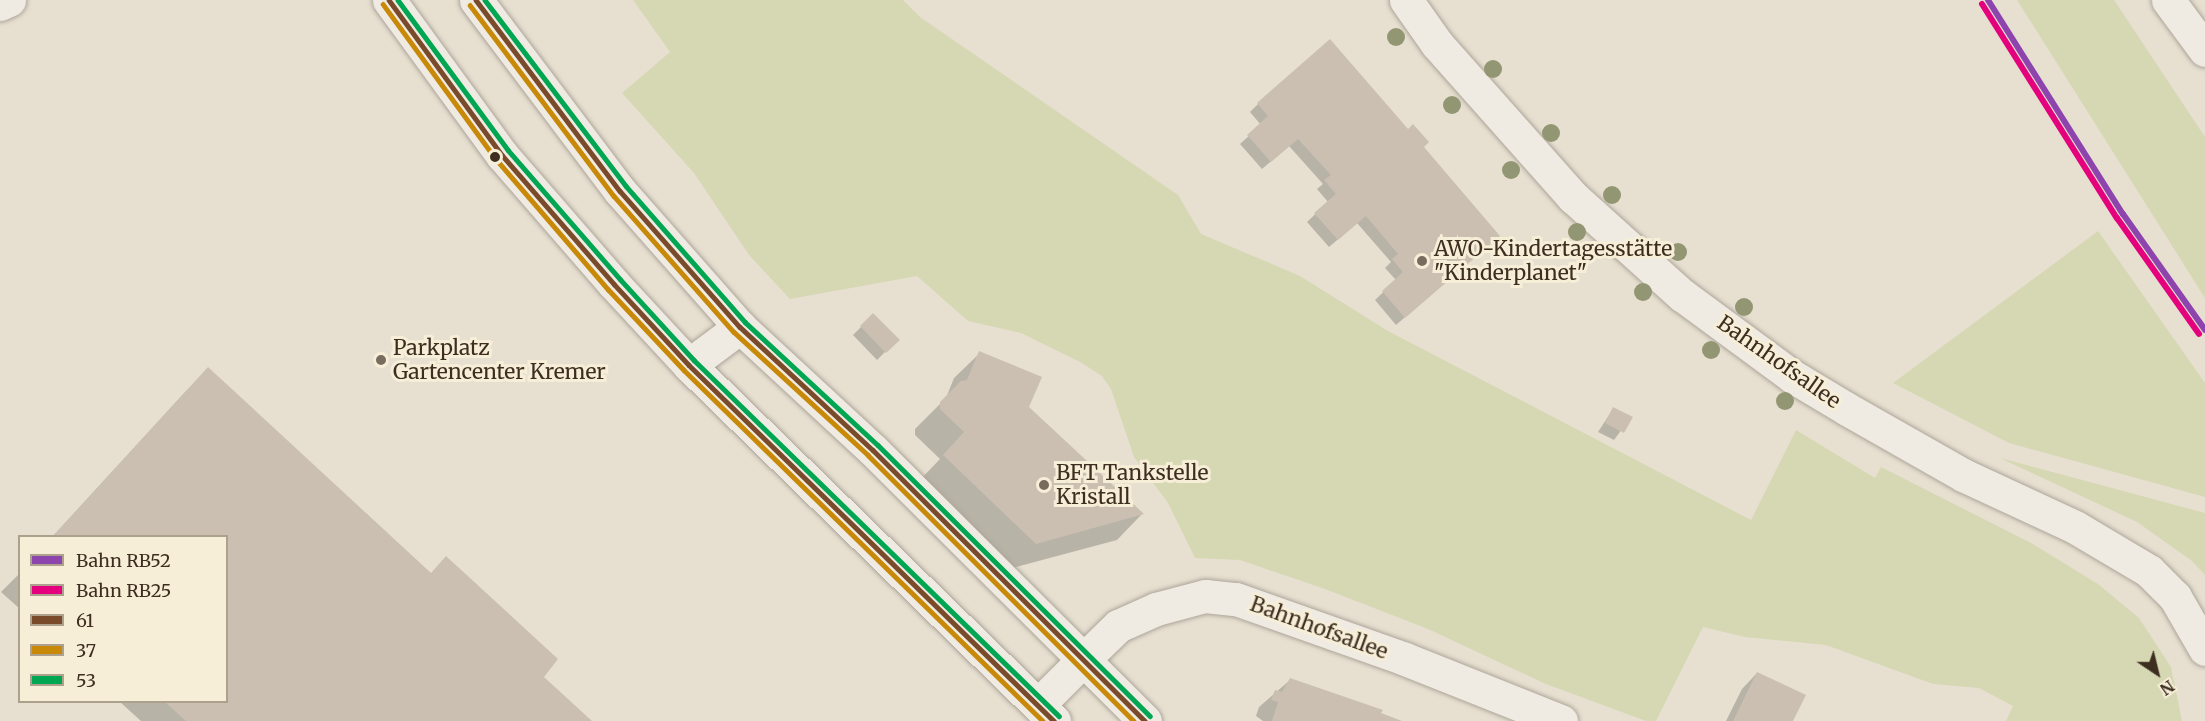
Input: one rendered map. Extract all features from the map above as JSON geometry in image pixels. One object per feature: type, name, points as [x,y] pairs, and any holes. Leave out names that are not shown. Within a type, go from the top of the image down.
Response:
[{"type":"main road","points":[[0,4],[9,0]]},
{"type":"main road","points":[[389,0],[502,155],[689,365],[1047,713]]},
{"type":"main road","points":[[476,0],[620,191],[740,327],[873,450],[1145,721]]},
{"type":"main road","name":"Bahnhofsallee","points":[[1406,0],[1437,44],[1573,197],[1682,295],[1792,376],[1847,410],[1963,475],[2075,527],[2149,571],[2175,597],[2205,649]]},
{"type":"main road","points":[[2168,0],[2205,50]]},
{"type":"main road","points":[[689,365],[740,327]]},
{"type":"main road","name":"Bahnhofsallee","points":[[1047,713],[1083,660],[1118,626],[1156,609],[1205,596],[1236,598],[1394,655],[1561,721]]},
{"type":"green space","points":[[633,0],[903,0],[920,17],[1178,195],[1201,234],[1300,276],[1388,331],[1751,520],[1796,430],[1875,478],[1881,467],[2031,543],[2098,584],[2139,618],[2171,667],[2182,721],[2006,721],[2013,706],[1979,688],[1933,684],[1826,645],[1745,637],[1703,627],[1656,721],[1646,721],[1546,684],[1428,629],[1325,589],[1240,560],[1195,558],[1168,503],[1134,457],[1111,389],[1102,376],[1080,362],[1021,333],[968,321],[917,276],[790,299],[749,255],[694,173],[622,93],[670,52]]},
{"type":"green space","points":[[2017,0],[2114,0],[2205,137],[2205,298]]},
{"type":"green space","points":[[2098,231],[2205,383],[2205,497],[2009,443],[1893,383]]},
{"type":"green space","points":[[2000,458],[2205,513],[2205,575],[2192,561],[2137,522]]},
{"type":"building","points":[[1330,39],[1408,129],[1413,124],[1429,142],[1424,147],[1500,236],[1405,318],[1382,291],[1403,272],[1392,259],[1398,254],[1366,216],[1338,240],[1314,213],[1336,194],[1324,180],[1331,175],[1298,139],[1271,162],[1247,135],[1268,116],[1257,103]]},
{"type":"building","points":[[873,313],[900,340],[886,353],[860,326]]},
{"type":"building","name":"BFT Tankstelle Kristall","points":[[979,351],[1042,377],[1029,407],[1144,514],[1036,544],[943,455],[964,432],[940,409],[940,402],[961,381],[967,380]]},
{"type":"building","points":[[208,367],[431,573],[446,556],[558,659],[544,677],[592,721],[186,721],[166,703],[228,703],[228,535],[54,535]]},
{"type":"building","points":[[1613,407],[1633,417],[1624,433],[1605,423]]},
{"type":"building","points":[[1757,672],[1806,695],[1793,721],[1733,721]]},
{"type":"building","points":[[1290,678],[1383,710],[1381,713],[1402,721],[1272,721],[1278,702],[1271,700],[1275,690],[1282,692]]},
{"type":"rail line","name":"RB52","points":[[1988,0],[2123,214],[2205,330]]},
{"type":"rail line","name":"RB25","points":[[1982,4],[2117,218],[2199,334]]},
{"type":"transit line","name":"61","points":[[389,0],[502,155],[614,284],[689,365],[1054,721]]},
{"type":"transit line","name":"53","points":[[398,0],[508,150],[694,360],[1059,716]]},
{"type":"transit line","name":"61","points":[[476,0],[620,191],[740,327],[873,450],[1145,721]]},
{"type":"transit line","name":"53","points":[[485,0],[626,186],[745,322],[878,445],[1150,716]]},
{"type":"transit line","name":"37","points":[[383,4],[496,159],[608,289],[684,370],[1043,721]]},
{"type":"transit line","name":"37","points":[[470,5],[614,196],[734,332],[868,455],[1134,721]]},
{"type":"place","name":"AWO-Kindertagesstätte \"Kinderplanet\"","points":[[1422,261]]},
{"type":"place","name":"Parkplatz Gartencenter Kremer","points":[[381,360]]},
{"type":"place","name":"BFT Tankstelle Kristall","points":[[1044,485]]}]
